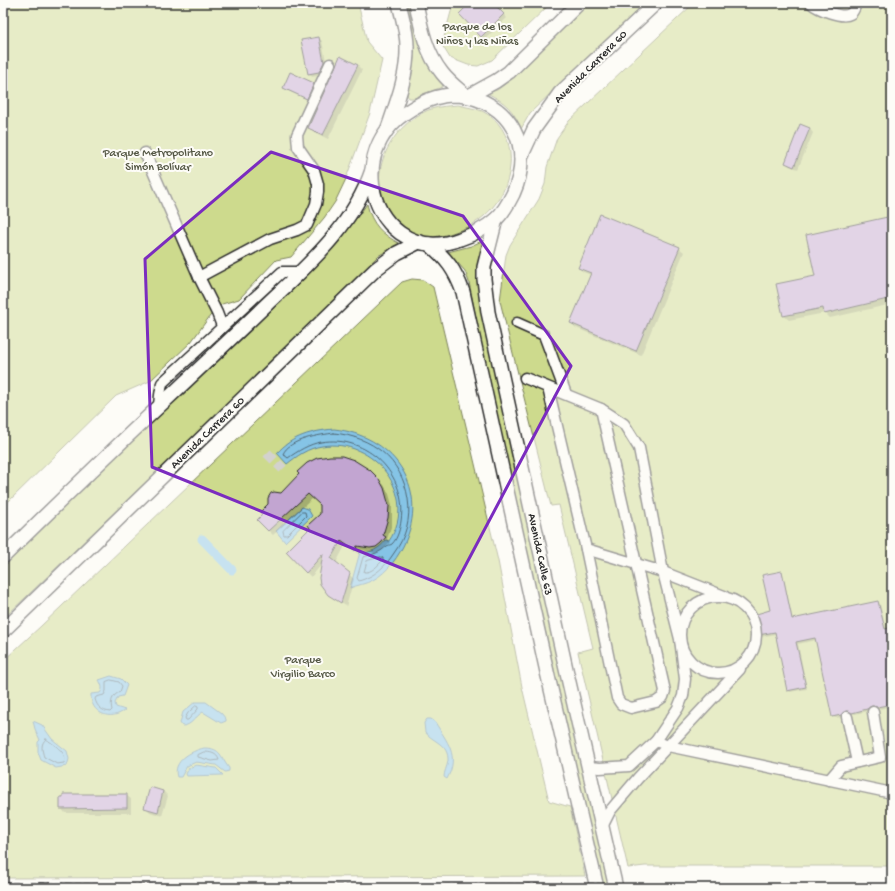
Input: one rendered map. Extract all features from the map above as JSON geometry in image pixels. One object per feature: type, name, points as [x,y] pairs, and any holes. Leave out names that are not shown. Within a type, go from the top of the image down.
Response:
[{"type":"main road","points":[[3,557],[159,406],[301,272],[321,252],[352,211],[365,190],[372,170],[374,158],[379,144],[387,130],[402,82],[407,52],[406,37],[398,3]]},
{"type":"main road","points":[[416,3],[424,38],[432,59],[442,74],[467,96]]},
{"type":"main road","points":[[467,96],[496,81],[509,72],[580,3]]},
{"type":"main road","name":"Avenida Carrera 60","points":[[521,157],[534,129],[560,93],[656,3]]},
{"type":"main road","points":[[387,130],[408,112],[428,101],[442,96],[467,96],[479,99],[494,106],[512,125],[518,138],[521,167],[515,189],[502,212],[496,219],[478,231],[453,242],[440,245],[424,243]]},
{"type":"main road","name":"Avenida Calle 63","points":[[372,170],[372,188],[382,215],[401,233],[424,243],[448,260],[463,292],[547,672],[597,888]]},
{"type":"main road","name":"Avenida Calle 63","points":[[496,219],[484,267],[485,296],[566,669],[616,888]]},
{"type":"main road","name":"Avenida Carrera 60","points":[[3,631],[376,269],[397,253],[424,243]]},
{"type":"street","points":[[811,3],[829,13],[846,15],[853,12],[856,3]]},
{"type":"street","points":[[198,277],[270,239],[303,228],[309,221],[316,204],[318,184],[314,170],[298,147],[297,135],[330,64]]},
{"type":"street","points":[[145,153],[198,277],[217,313],[222,326]]},
{"type":"street","points":[[159,406],[162,383],[222,326],[282,272],[301,272]]},
{"type":"street","points":[[516,323],[544,335],[566,394]]},
{"type":"street","points":[[525,378],[601,409],[624,424],[639,448],[663,572],[683,651],[690,661],[700,669],[712,673],[725,673],[737,669],[746,662]]},
{"type":"street","points":[[548,388],[586,548],[617,698],[622,704],[631,708],[656,702],[663,697],[665,691],[601,409]]},
{"type":"street","points":[[586,548],[663,572],[733,600],[744,606],[752,616],[756,627],[757,640],[754,651],[746,662],[638,778],[610,811],[602,827]]},
{"type":"street","points":[[589,767],[600,768],[628,766],[656,740],[678,708],[683,696],[685,679],[680,639],[681,626],[686,614],[695,604],[707,598],[720,597],[733,600]]},
{"type":"street","points":[[829,780],[841,766],[880,757],[873,712]]},
{"type":"street","points":[[847,717],[857,762]]},
{"type":"street","points":[[656,740],[668,746],[892,793]]},
{"type":"street","points":[[628,766],[638,778]]},
{"type":"highlighted area","points":[[271,152],[463,216],[571,366],[453,589],[152,467],[145,259]]},
{"type":"green space","name":"Parque Metropolitano Simón Bolívar","points":[[3,3],[358,3],[367,42],[382,60],[370,113],[345,181],[335,202],[324,218],[291,257],[276,260],[239,299],[222,304],[210,316],[191,342],[150,381],[116,396],[8,502],[3,529]]},
{"type":"green space","points":[[405,3],[411,3],[417,36],[425,60],[434,74],[444,83],[442,87],[414,98],[409,98],[407,95],[410,76]]},
{"type":"green space","name":"Parque de los Niños y las Niñas","points":[[451,3],[551,3],[492,60],[478,66],[468,65],[450,58],[442,45],[452,8]]},
{"type":"green space","points":[[589,3],[645,3],[530,113],[521,129],[508,107],[487,93],[497,90],[504,85]]},
{"type":"green space","points":[[694,3],[892,3],[892,866],[645,866],[628,868],[578,652],[593,648],[559,505],[551,506],[500,301],[506,255],[510,245],[539,199],[545,184],[547,167],[557,138],[569,121]]},
{"type":"green space","points":[[458,105],[482,111],[494,119],[502,129],[507,140],[510,153],[508,179],[503,192],[488,213],[472,224],[461,230],[443,236],[430,237],[417,235],[394,220],[388,212],[382,197],[379,182],[381,167],[386,152],[394,138],[404,126],[417,116],[431,109]]},
{"type":"green space","points":[[367,204],[372,218],[379,228],[400,244],[378,256],[237,395],[3,619],[3,567],[136,436],[299,284],[338,243]]},
{"type":"green space","points":[[484,240],[478,270],[610,888],[604,888],[593,842],[484,359],[469,282],[465,271],[448,252],[471,246]]},
{"type":"green space","name":"Parque Virgilio Barco","points":[[412,279],[423,280],[433,287],[498,561],[522,687],[549,801],[570,807],[585,876],[3,878],[3,661],[402,282]]},
{"type":"water","points":[[334,429],[354,433],[373,441],[388,452],[400,466],[408,482],[412,500],[412,520],[406,540],[396,558],[384,573],[378,577],[367,583],[350,588],[360,552],[371,551],[381,546],[386,540],[389,541],[397,523],[399,505],[395,488],[386,473],[374,460],[358,451],[341,446],[322,446],[307,450],[287,464],[277,453],[289,442],[303,435]]},
{"type":"water","points":[[302,507],[308,509],[312,516],[285,542],[276,531]]},
{"type":"water","points":[[111,676],[121,679],[127,685],[123,696],[118,697],[115,703],[116,707],[125,710],[119,714],[107,715],[97,711],[92,701],[91,694],[100,693],[102,688],[99,680]]},
{"type":"water","points":[[195,702],[206,702],[221,713],[226,721],[221,723],[203,712],[191,723],[182,726],[180,723],[183,712]]},
{"type":"water","points":[[427,719],[431,719],[435,722],[450,749],[452,763],[447,779],[444,777],[444,773],[448,761],[448,755],[440,744],[425,732],[424,723]]},
{"type":"water","points":[[33,721],[42,725],[52,739],[67,751],[69,759],[67,766],[56,768],[41,760],[38,752],[38,742],[40,740]]},
{"type":"water","points":[[204,748],[210,748],[217,751],[229,768],[229,771],[225,772],[216,765],[196,762],[187,766],[181,777],[177,777],[177,766],[180,762],[188,754]]},
{"type":"water","points":[[196,765],[216,768],[223,775],[187,776],[186,774],[189,768]]},
{"type":"building","points":[[470,3],[493,3],[504,14],[481,37],[459,14]]},
{"type":"building","points":[[319,37],[324,62],[319,72],[308,74],[301,40]]},
{"type":"building","points":[[340,56],[358,65],[323,135],[308,128]]},
{"type":"building","points":[[290,72],[314,83],[307,99],[283,88]]},
{"type":"building","points":[[800,124],[810,128],[794,167],[785,163]]},
{"type":"building","points":[[600,214],[680,247],[636,351],[570,323],[591,273],[578,268]]},
{"type":"building","points":[[892,216],[892,298],[824,314],[823,308],[783,316],[776,284],[815,276],[806,235]]},
{"type":"building","points":[[342,456],[354,460],[370,470],[379,479],[384,488],[389,506],[388,518],[383,535],[386,537],[381,543],[376,547],[370,548],[357,546],[355,551],[341,541],[331,558],[350,573],[341,603],[328,595],[320,584],[319,578],[323,554],[306,573],[286,552],[310,528],[308,525],[320,514],[320,505],[308,494],[268,531],[257,520],[262,515],[260,512],[268,504],[268,498],[271,493],[281,493],[299,474],[297,472],[307,463],[317,458]]},
{"type":"building","points":[[782,571],[792,619],[878,601],[885,629],[892,627],[892,704],[877,707],[872,706],[852,713],[846,711],[841,715],[832,717],[815,638],[796,642],[806,687],[787,691],[775,632],[758,635],[759,625],[753,615],[770,610],[762,575]]},
{"type":"building","points":[[150,787],[163,791],[158,812],[144,808]]},
{"type":"building","points":[[63,794],[127,794],[127,808],[60,809],[60,797],[63,797]]},
{"type":"waterway","points":[[202,539],[232,570]]},
{"type":"tunnel","points":[[267,453],[283,469]]},
{"type":"railway","points":[[3,883],[383,886],[596,884],[677,888],[759,888]]}]
